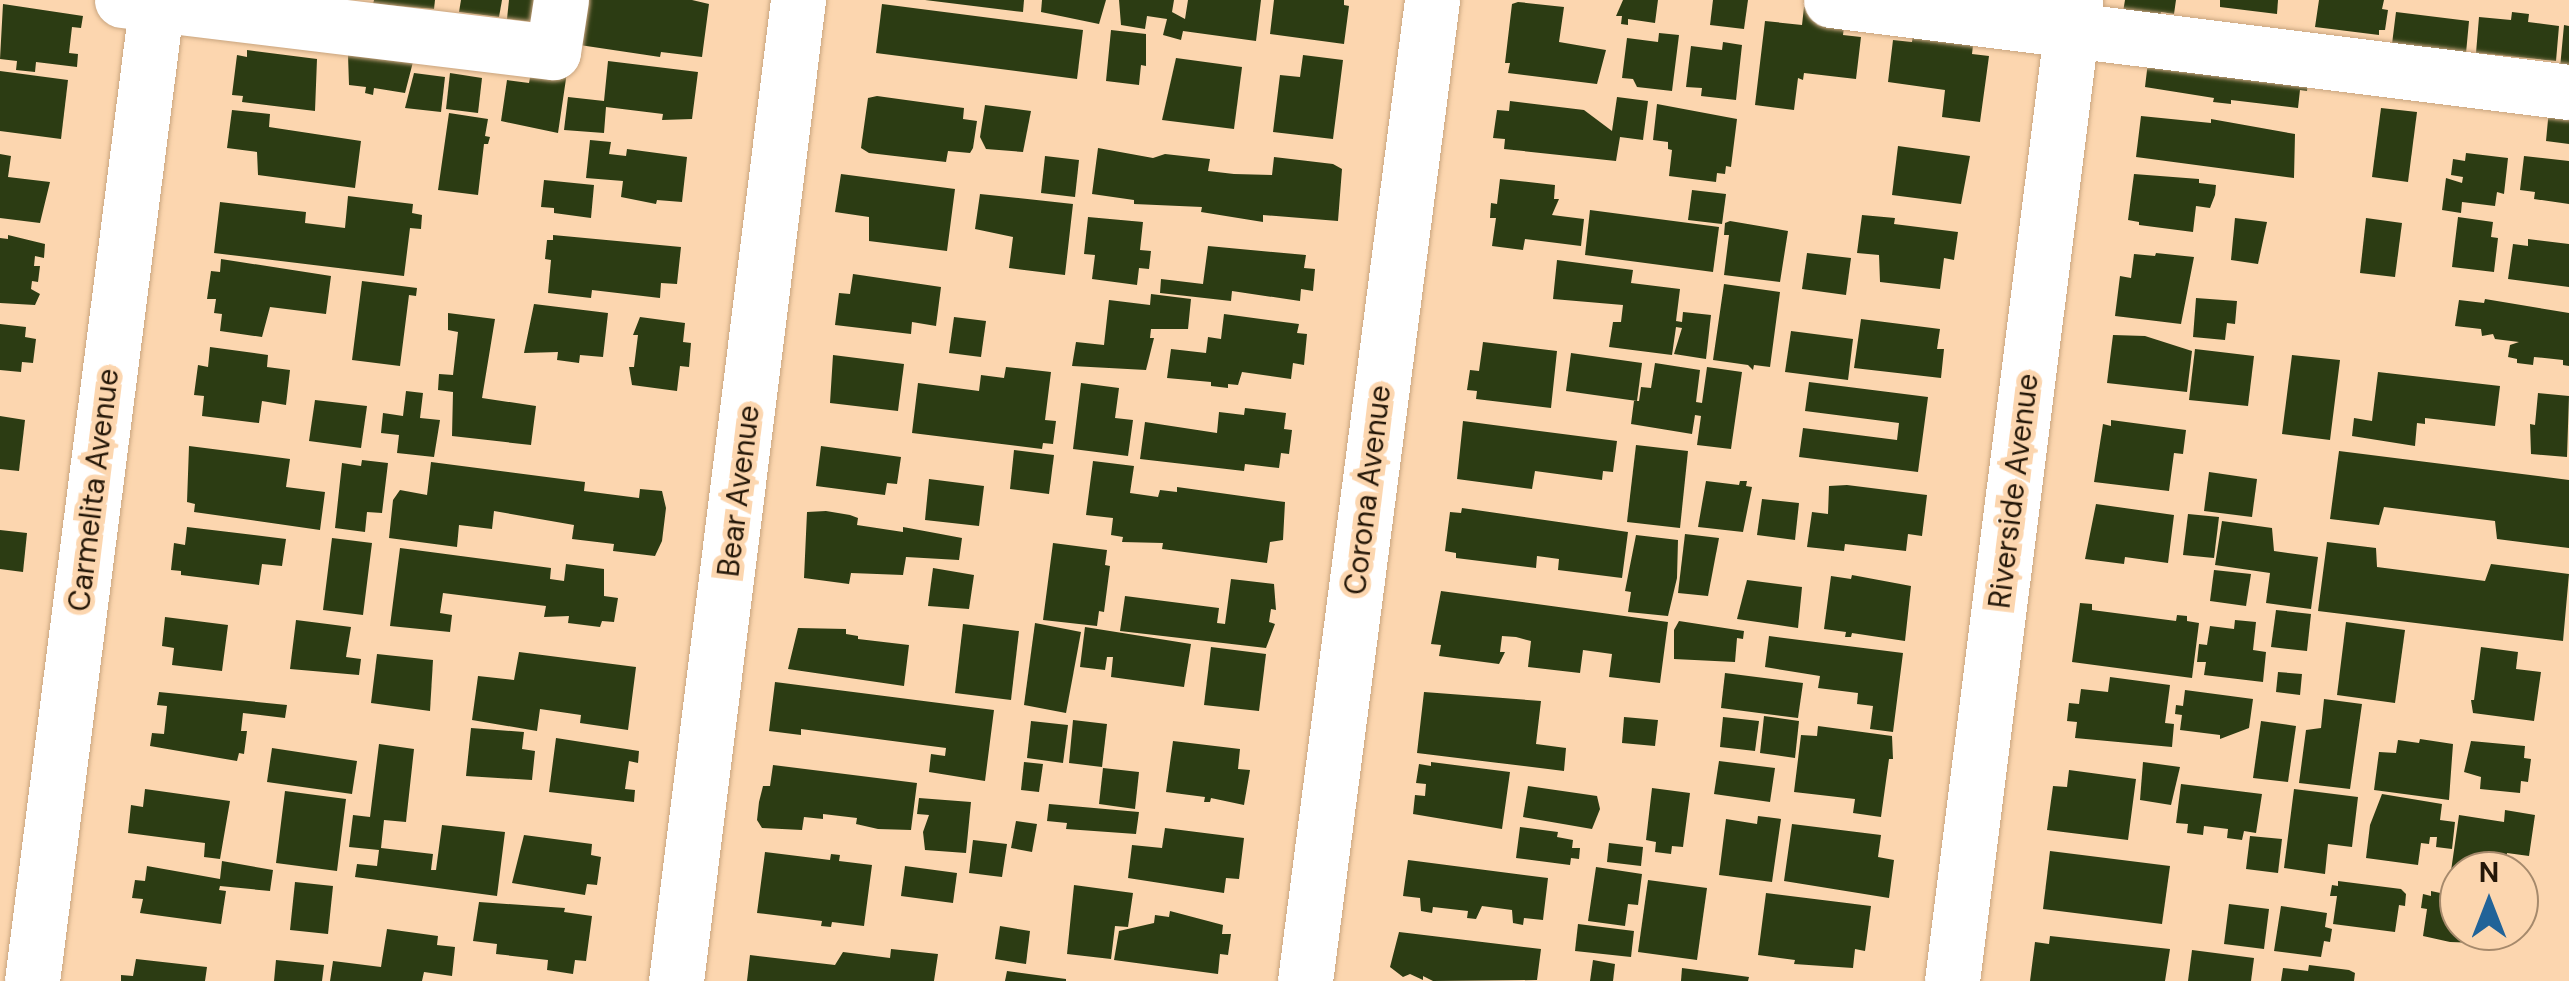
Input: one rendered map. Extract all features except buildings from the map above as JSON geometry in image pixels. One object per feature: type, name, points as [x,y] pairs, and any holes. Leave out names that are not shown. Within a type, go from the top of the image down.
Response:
[{"type":"street","points":[[144,1],[553,52],[561,0]]},
{"type":"street","name":"Bear Avenue","points":[[676,981],[798,0]]},
{"type":"street","name":"Corona Avenue","points":[[1304,981],[1432,0]]},
{"type":"street","points":[[1831,0],[2074,16],[2569,92]]},
{"type":"street","name":"Carmelita Avenue","points":[[32,981],[144,1]]},
{"type":"street","name":"Riverside Avenue","points":[[1952,981],[2074,16]]}]
